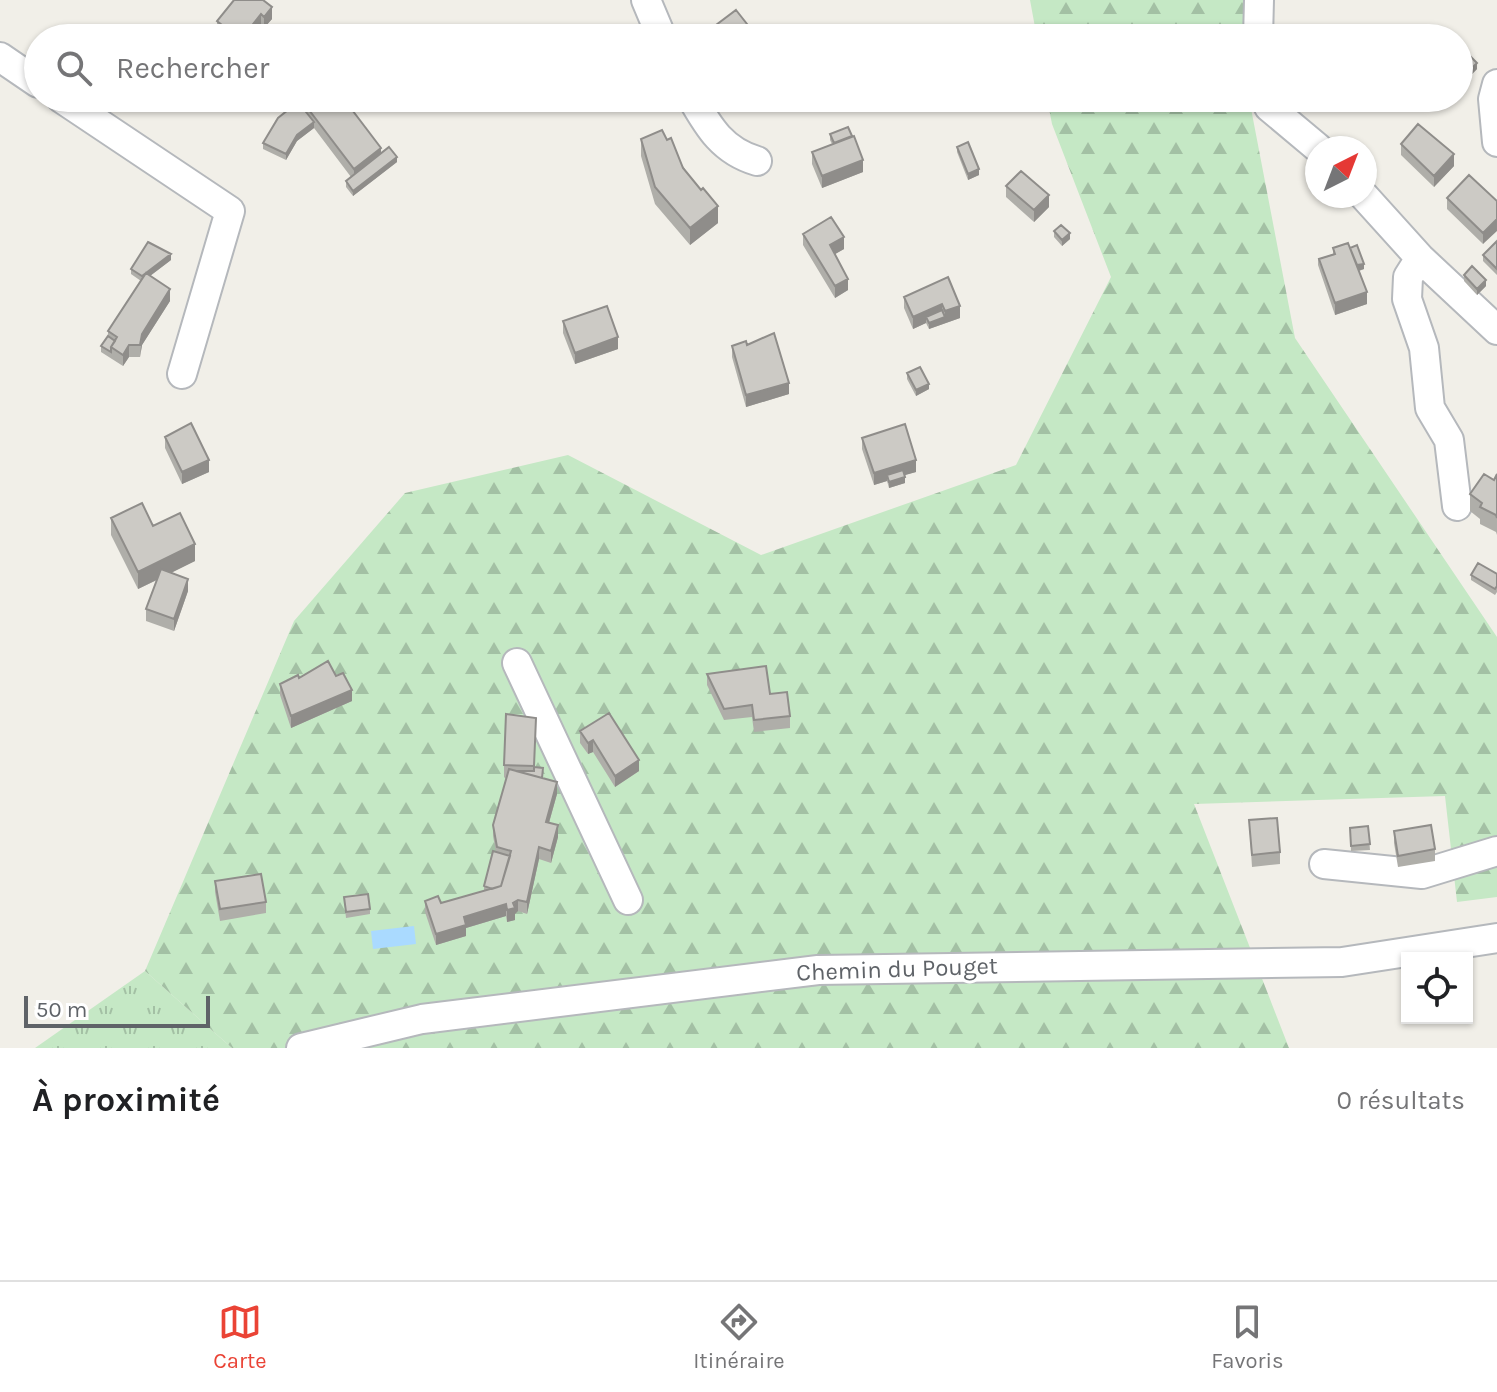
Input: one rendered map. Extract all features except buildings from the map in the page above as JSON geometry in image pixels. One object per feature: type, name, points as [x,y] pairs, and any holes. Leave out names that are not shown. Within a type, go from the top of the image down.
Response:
[{"type":"street","points":[[646,0],[656,24]]},
{"type":"street","points":[[1258,24],[1259,0]]},
{"type":"street","points":[[0,57],[24,73]]},
{"type":"street","points":[[1497,84],[1493,99],[1497,142]]},
{"type":"street","points":[[82,112],[230,211],[182,374]]},
{"type":"street","points":[[701,112],[718,139],[741,156],[757,161]]},
{"type":"street","points":[[1275,112],[1305,137]]},
{"type":"street","points":[[1375,208],[1420,258],[1497,330]]},
{"type":"street","points":[[1420,258],[1408,277],[1407,299],[1424,348],[1430,408],[1449,440],[1457,506]]},
{"type":"street","points":[[517,663],[628,900]]},
{"type":"street","points":[[1324,864],[1422,874],[1497,851]]},
{"type":"street","name":"Chemin du Pouget","points":[[301,1048],[422,1019],[818,970],[1342,962],[1497,938]]},
{"type":"green space","points":[[1030,0],[1246,0],[1245,24],[1034,24]]},
{"type":"green space","points":[[1050,112],[1252,112],[1295,338],[1497,637],[1497,897],[1457,902],[1445,796],[1194,804],[1289,1048],[232,1048],[145,971],[294,621],[405,493],[568,455],[761,555],[1016,465],[1111,277]]},
{"type":"green space","points":[[145,971],[232,1048],[35,1048]]},
{"type":"water","points":[[414,926],[416,944],[373,949],[371,931]]}]
